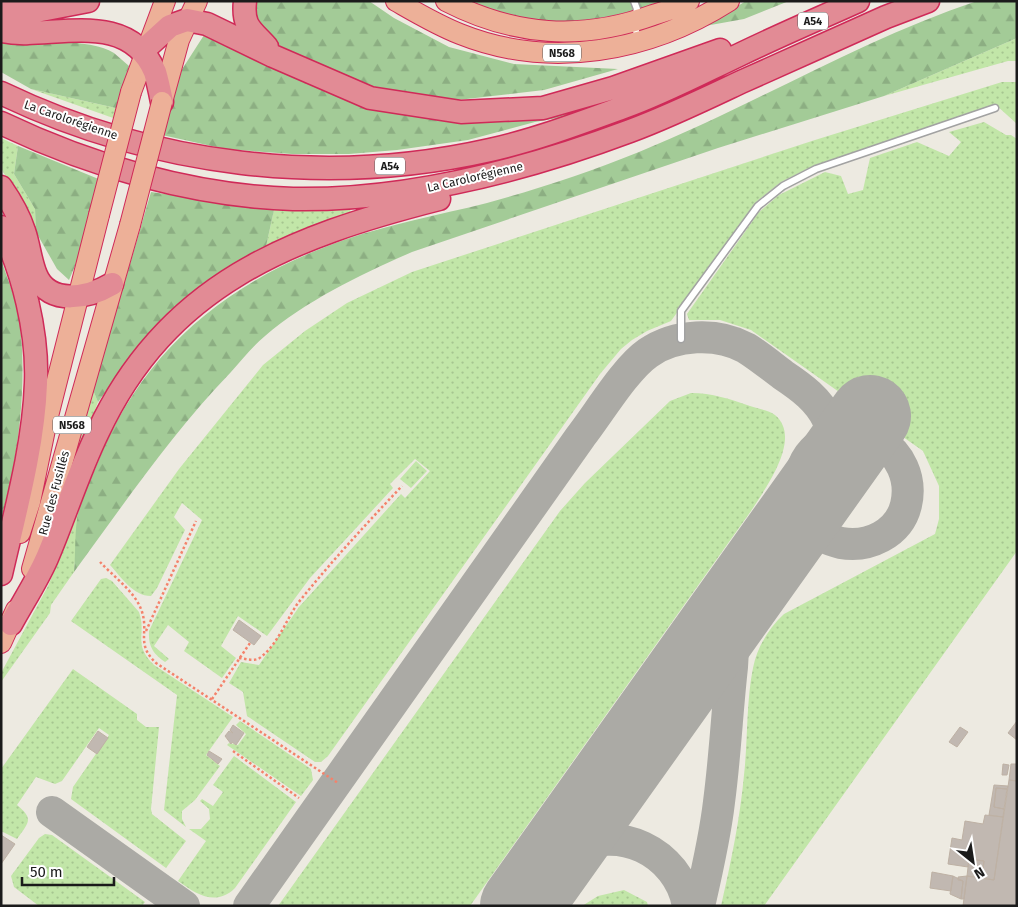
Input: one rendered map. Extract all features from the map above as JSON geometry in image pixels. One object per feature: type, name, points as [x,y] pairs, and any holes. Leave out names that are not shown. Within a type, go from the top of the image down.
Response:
[{"type":"highway","points":[[1,12],[36,11],[88,1]]},
{"type":"highway","name":"N568","points":[[146,51],[165,1]]},
{"type":"highway","points":[[245,1],[244,12],[247,26],[273,56]]},
{"type":"highway","name":"N568","points":[[396,1],[431,22],[461,35],[497,46],[557,54],[594,52],[640,43],[693,21],[729,1]]},
{"type":"highway","name":"N568","points":[[446,1],[478,17],[511,28],[576,32],[633,23],[689,1]]},
{"type":"highway","name":"La Carolorégienne","points":[[1,93],[38,111],[92,130],[177,153],[234,164],[292,169],[350,169],[410,164],[491,150],[625,107],[858,1]]},
{"type":"highway","name":"La Carolorégienne","points":[[1,124],[87,159],[170,182],[232,193],[292,199],[353,197],[416,190],[498,173],[632,131],[886,17],[928,1]]},
{"type":"highway","points":[[146,51],[170,26],[192,10],[207,24],[273,56],[370,98],[461,112],[543,108],[612,88],[721,50],[768,42]]},
{"type":"highway","name":"N568","points":[[162,102],[179,40],[192,10]]},
{"type":"highway","points":[[1,31],[27,34],[91,29],[113,35],[146,51],[157,78],[162,102]]},
{"type":"highway","name":"Rue des Fusillés","points":[[1,582],[30,502],[56,385],[99,215],[131,92],[146,51]]},
{"type":"highway","name":"Rue des Fusillés","points":[[6,633],[40,545],[130,225],[162,102]]},
{"type":"highway","points":[[6,633],[46,559],[83,466],[110,407],[138,364],[163,333],[192,306],[234,276],[267,258],[318,236],[374,216],[445,198],[498,173]]},
{"type":"highway","points":[[1,187],[12,203],[24,230],[33,266],[40,284],[54,294],[80,296],[98,292],[112,284]]},
{"type":"highway","points":[[1,227],[20,272],[34,344],[36,382],[26,459],[1,574]]},
{"type":"lane","points":[[634,1],[637,9],[633,23],[640,43]]},
{"type":"lane","points":[[682,339],[681,311],[758,206],[783,186],[816,169],[995,108]]},
{"type":"path","points":[[239,658],[255,660],[262,656],[274,642],[296,606],[339,553],[402,486]]},
{"type":"path","points":[[144,634],[196,521]]},
{"type":"path","points":[[100,562],[124,586],[141,608],[145,623],[144,644],[152,659],[338,783]]},
{"type":"path","points":[[212,699],[250,643]]},
{"type":"path","points":[[233,751],[299,798]]},
{"type":"green space","points":[[252,1],[369,1],[394,18],[449,47],[514,64],[618,69],[544,90],[449,101],[375,88],[277,58],[252,14]]},
{"type":"green space","points":[[469,1],[663,1],[627,13],[607,17],[566,22],[546,22],[508,17]]},
{"type":"green space","points":[[746,1],[789,1],[744,19],[705,26]]},
{"type":"green space","points":[[977,1],[1017,1],[1017,38],[884,96],[718,148],[412,252],[374,269],[317,299],[265,336],[209,395],[149,469],[74,572],[79,509],[115,426],[137,388],[163,355],[193,325],[226,299],[262,276],[302,257],[361,234],[506,198],[564,180],[620,159],[681,134],[891,35]]},
{"type":"green space","points":[[206,32],[400,111],[650,86],[574,115],[535,122],[468,140],[397,150],[349,154],[292,154],[225,149],[162,135],[179,74]]},
{"type":"green space","points":[[1,38],[75,43],[103,48],[114,53],[129,66],[116,108],[31,89],[1,72]]},
{"type":"green space","points":[[1017,38],[1017,61],[1008,61],[884,96]]},
{"type":"green space","points":[[1002,82],[1017,82],[1017,124],[996,105],[815,165],[781,182],[756,202],[671,321],[647,331],[632,340],[621,349],[600,374],[328,756],[321,762],[315,762],[247,716],[243,692],[229,683],[241,662],[259,665],[299,607],[401,494],[405,498],[430,471],[415,459],[390,484],[393,488],[310,578],[267,636],[238,616],[221,646],[236,658],[222,678],[184,651],[189,642],[168,625],[154,646],[169,659],[165,662],[154,653],[149,641],[149,631],[202,520],[182,503],[174,517],[185,530],[157,588],[151,596],[139,593],[133,589],[110,565],[179,469],[263,365],[305,331],[347,303],[412,272],[815,140]]},
{"type":"green space","points":[[31,89],[116,108],[116,119]]},
{"type":"green space","points":[[984,122],[1017,139],[1017,551],[764,906],[721,906],[740,808],[751,681],[755,660],[761,645],[773,625],[784,614],[935,534],[939,519],[939,486],[923,451],[751,330],[720,320],[689,320],[687,314],[759,212],[779,195],[825,172],[841,176],[848,194],[863,190],[870,158],[917,142],[949,156],[961,142],[949,132]]},
{"type":"green space","points":[[1,138],[18,146],[14,174],[35,209],[36,232],[1,168]]},
{"type":"green space","points":[[18,146],[101,180],[81,252],[69,280],[57,269],[36,232],[35,209],[14,174]]},
{"type":"green space","points":[[151,192],[274,210],[265,251],[127,363],[98,402],[93,390]]},
{"type":"green space","points":[[274,210],[350,210],[352,215],[265,251]]},
{"type":"green space","points":[[1,259],[18,311],[23,366],[17,445],[13,471],[1,518]]},
{"type":"green space","points":[[93,390],[98,402],[70,474],[76,444]]},
{"type":"green space","points":[[691,393],[721,397],[773,413],[783,425],[785,437],[779,463],[765,490],[751,511],[470,906],[278,906],[560,511],[585,483],[670,401]]},
{"type":"green space","points":[[416,461],[427,471],[411,488],[400,479]]},
{"type":"green space","points":[[79,511],[74,572],[51,605],[50,613],[1,682],[1,673],[48,586]]},
{"type":"green space","points":[[106,578],[112,581],[139,612],[142,627],[142,645],[147,657],[154,665],[233,717],[206,755],[220,766],[195,800],[182,811],[182,819],[186,827],[164,810],[177,695],[71,621],[101,579]]},
{"type":"green space","points":[[73,669],[137,714],[137,720],[146,727],[159,727],[152,814],[186,841],[166,868],[71,799],[73,787],[109,735],[99,728],[62,781],[55,784],[36,777],[17,805],[26,814],[28,821],[17,839],[1,831],[1,769]]},
{"type":"green space","points":[[240,721],[311,769],[313,780],[301,796],[227,745],[229,743],[238,745],[246,734],[236,725]]},
{"type":"green space","points":[[234,756],[296,802],[235,888],[221,897],[206,897],[178,881],[206,841],[189,829],[201,829],[210,819],[209,809],[200,801],[202,799],[213,806],[223,792],[213,785]]},
{"type":"green space","points":[[45,834],[52,835],[145,902],[142,906],[39,906],[14,887],[11,876],[39,838]]},
{"type":"green space","points":[[624,890],[647,902],[648,906],[582,906],[598,896]]},
{"type":"building","points":[[239,620],[261,636],[254,645],[233,630]]},
{"type":"building","points":[[1017,721],[1017,740],[1008,733]]},
{"type":"building","points":[[233,725],[244,733],[236,745],[232,742],[231,744],[225,736],[229,731],[233,733],[230,730]]},
{"type":"building","points":[[960,727],[968,732],[957,747],[949,742]]},
{"type":"building","points":[[98,731],[108,738],[97,754],[87,747]]},
{"type":"building","points":[[209,751],[222,759],[218,764],[207,755]]},
{"type":"building","points":[[1003,764],[1009,765],[1007,775],[1002,775]]},
{"type":"building","points":[[1011,764],[1017,764],[1017,781],[1009,780]]},
{"type":"building","points":[[1009,780],[1017,781],[1017,906],[963,906],[967,876],[994,880]]},
{"type":"building","points":[[994,785],[1008,786],[1007,789],[996,788],[994,807],[1004,809],[1003,817],[989,815]]},
{"type":"building","points":[[996,788],[1007,789],[1004,809],[994,807]]},
{"type":"building","points":[[985,815],[1003,817],[994,880],[982,878],[984,861],[969,859],[968,867],[948,864],[952,838],[962,840],[965,821],[983,824]]},
{"type":"building","points":[[1,835],[15,844],[1,864]]},
{"type":"building","points":[[969,859],[984,861],[982,878],[967,876]]},
{"type":"building","points":[[932,872],[953,876],[951,891],[930,888]]},
{"type":"building","points":[[953,876],[963,881],[961,899],[950,894]]},
{"type":"building","points":[[967,876],[964,899],[961,899],[963,881],[958,880],[958,877]]},
{"type":"taxiway","points":[[249,906],[613,392],[630,369],[648,353],[671,342],[683,339],[696,337],[722,339],[746,348],[803,389],[820,406],[831,429],[830,456],[818,490]]},
{"type":"taxiway","points":[[699,906],[717,815],[735,631],[741,601],[777,549],[797,534],[809,533],[835,542],[851,544],[872,541],[889,531],[897,524],[906,505],[907,485],[903,467],[893,452],[879,441],[863,435],[846,434],[829,439],[813,451],[803,468],[792,526]]},
{"type":"taxiway","points":[[52,812],[184,906]]},
{"type":"taxiway","points":[[529,894],[553,866],[569,852],[587,843],[606,840],[625,841],[643,847],[659,857],[672,870],[682,887],[688,906]]},
{"type":"runway","points":[[521,906],[870,416]]}]
